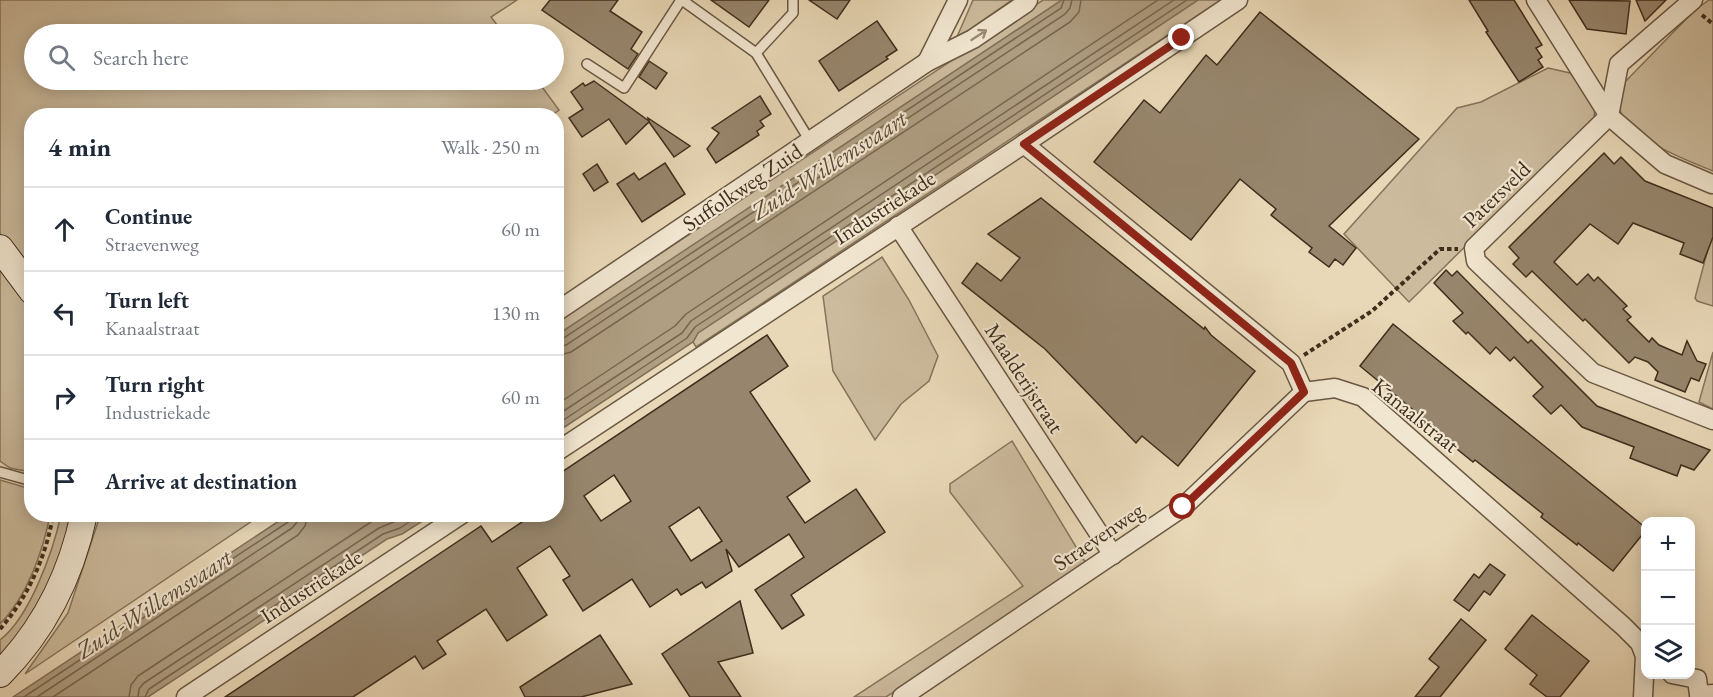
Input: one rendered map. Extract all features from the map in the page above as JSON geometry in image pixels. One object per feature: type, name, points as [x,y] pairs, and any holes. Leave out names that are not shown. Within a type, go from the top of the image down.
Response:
[{"type":"main road","points":[[0,248],[24,280]]},
{"type":"main road","points":[[0,674],[36,632],[49,611],[65,579],[79,540],[82,522]]},
{"type":"street","name":"Suffolkweg Zuid","points":[[564,307],[927,62],[973,39],[1028,0]]},
{"type":"street","name":"Industriekade","points":[[564,447],[1024,144],[1238,0]]},
{"type":"street","points":[[1536,0],[1610,116],[1665,165],[1712,184]]},
{"type":"street","points":[[1610,116],[1619,64],[1693,0]]},
{"type":"street","name":"Suffolkweg Zuid","points":[[927,62],[954,2]]},
{"type":"street","name":"Patersveld","points":[[1610,116],[1474,248],[1476,261],[1593,373],[1713,420]]},
{"type":"street","points":[[1024,144],[1291,363],[1304,392]]},
{"type":"street","name":"Maalderijstraat","points":[[898,226],[1113,555]]},
{"type":"street","name":"Kanaalstraat","points":[[1304,392],[1335,388],[1363,397],[1623,626],[1641,646]]},
{"type":"street","name":"Straevenweg","points":[[902,697],[1183,507],[1304,392]]},
{"type":"street","name":"Industriekade","points":[[186,697],[450,522]]},
{"type":"street","name":"Kanaalstraat","points":[[1643,697],[1644,679]]},
{"type":"street","points":[[1695,679],[1697,679],[1699,695],[1713,694]]},
{"type":"lane","points":[[586,64],[624,88],[681,0],[756,53],[810,141]]},
{"type":"lane","points":[[756,53],[793,13],[793,0]]},
{"type":"lane","points":[[0,472],[24,478]]},
{"type":"path","points":[[1291,363],[1372,310],[1440,249],[1474,248]]},
{"type":"path","points":[[0,629],[16,609],[31,581],[47,542],[51,522]]},
{"type":"shaded area","points":[[0,0],[517,0],[491,17],[496,24],[24,24],[24,90],[544,90],[558,108],[24,108],[24,266],[0,235]]},
{"type":"shaded area","points":[[973,0],[1012,0],[956,39]]},
{"type":"shaded area","points":[[1043,0],[1062,0],[564,331],[564,317]]},
{"type":"shaded area","points":[[1198,0],[1221,0],[696,347],[693,342],[698,333]]},
{"type":"shaded area","points":[[1709,0],[1713,0],[1713,171],[1663,149],[1639,134],[1622,115],[1619,98],[1619,88],[1695,10]]},
{"type":"shaded area","points":[[1548,68],[1570,73],[1585,89],[1595,104],[1594,119],[1409,302],[1344,234],[1457,108],[1481,102]]},
{"type":"shaded area","points":[[1713,230],[1713,306],[1697,301],[1695,298]]},
{"type":"shaded area","points":[[882,257],[909,300],[938,356],[929,381],[901,404],[875,440],[833,371],[823,296]]},
{"type":"shaded area","points":[[0,266],[24,301],[24,471],[10,468],[0,461]]},
{"type":"shaded area","points":[[1713,352],[1713,409],[1699,402]]},
{"type":"shaded area","points":[[1012,441],[1087,565],[886,697],[854,697],[1023,586],[950,492],[950,484]]},
{"type":"shaded area","points":[[0,480],[24,487],[24,522],[48,522],[43,543],[26,587],[10,613],[0,624]]},
{"type":"shaded area","points":[[59,522],[71,522],[45,602],[0,657],[0,640],[11,630],[30,600],[52,546]]},
{"type":"shaded area","points":[[98,522],[251,522],[25,674],[68,613]]},
{"type":"water","name":"Zuid-Willemsvaart","points":[[1062,0],[1198,0],[698,333],[693,342],[564,427],[564,330]]},
{"type":"water","name":"Zuid-Willemsvaart","points":[[277,522],[421,522],[402,534],[387,539],[148,697],[13,697]]},
{"type":"building","points":[[550,0],[618,0],[610,11],[642,32],[631,49],[638,54],[628,69],[542,10]]},
{"type":"building","points":[[711,0],[769,0],[749,27]]},
{"type":"building","points":[[809,0],[850,0],[837,19]]},
{"type":"building","points":[[1469,0],[1514,0],[1542,45],[1536,48],[1542,57],[1538,60],[1543,67],[1519,82],[1486,32],[1488,31]]},
{"type":"building","points":[[1569,0],[1630,1],[1626,34],[1587,29]]},
{"type":"building","points":[[1636,0],[1666,0],[1645,21]]},
{"type":"building","points":[[1260,12],[1419,139],[1329,226],[1356,248],[1343,265],[1335,259],[1329,267],[1309,252],[1312,248],[1271,215],[1276,209],[1240,179],[1191,240],[1094,162],[1144,100],[1160,113],[1206,55],[1217,65]]},
{"type":"building","points":[[877,21],[897,50],[886,57],[888,59],[839,91],[819,61]]},
{"type":"building","points":[[649,61],[667,73],[656,89],[639,77]]},
{"type":"building","points":[[594,81],[649,121],[648,118],[690,146],[674,157],[649,122],[626,144],[609,119],[582,137],[569,118],[583,109],[571,92],[583,83],[585,86]]},
{"type":"building","points":[[760,96],[771,114],[760,121],[764,126],[757,131],[759,135],[716,163],[707,149],[719,133],[712,128]]},
{"type":"building","points":[[1604,153],[1614,164],[1621,157],[1645,181],[1713,208],[1713,237],[1703,263],[1680,254],[1684,243],[1633,223],[1618,244],[1590,224],[1554,262],[1577,285],[1588,274],[1594,281],[1598,277],[1627,306],[1623,309],[1631,317],[1627,320],[1649,342],[1652,338],[1659,345],[1682,355],[1687,341],[1697,361],[1706,364],[1699,381],[1691,378],[1685,392],[1655,380],[1658,372],[1648,362],[1635,357],[1629,363],[1532,271],[1526,277],[1513,264],[1519,258],[1509,247]]},
{"type":"building","points":[[665,163],[685,194],[642,222],[617,184],[634,173],[639,180]]},
{"type":"building","points":[[597,164],[608,182],[594,191],[583,174]]},
{"type":"building","points":[[1041,198],[1204,329],[1205,327],[1211,335],[1255,371],[1178,466],[1142,436],[1136,443],[1045,349],[962,283],[977,263],[1001,281],[1020,258],[988,234]]},
{"type":"building","points":[[1446,270],[1452,276],[1457,271],[1528,343],[1531,340],[1597,406],[1710,450],[1694,470],[1681,465],[1677,476],[1630,458],[1634,447],[1582,427],[1561,405],[1551,414],[1533,396],[1543,387],[1514,357],[1510,361],[1496,347],[1490,354],[1453,321],[1463,313],[1434,283]]},
{"type":"building","points":[[1393,324],[1641,524],[1641,536],[1613,571],[1541,517],[1543,514],[1426,424],[1428,422],[1360,366]]},
{"type":"building","points":[[767,335],[788,366],[750,392],[810,481],[787,497],[805,523],[856,489],[885,532],[791,595],[804,615],[782,629],[755,590],[804,557],[789,534],[739,567],[726,549],[732,571],[706,588],[702,582],[681,595],[677,589],[650,607],[632,579],[583,611],[563,580],[570,576],[550,546],[517,568],[547,615],[507,641],[486,609],[437,641],[446,654],[423,669],[415,656],[353,697],[225,697],[481,526],[492,542],[522,522],[564,522],[564,471]],"holes":[[[614,475],[631,501],[601,521],[584,496]],[[699,507],[722,541],[691,561],[669,527]]]},
{"type":"building","points":[[1490,564],[1505,575],[1490,595],[1484,591],[1469,611],[1454,600],[1474,574],[1479,578]]},
{"type":"building","points":[[740,601],[753,653],[718,662],[741,697],[690,697],[662,654]]},
{"type":"building","points":[[1532,615],[1589,661],[1560,697],[1547,697],[1530,684],[1537,675],[1505,649]]},
{"type":"building","points":[[1461,619],[1486,640],[1440,697],[1415,697],[1439,667],[1429,659]]},
{"type":"building","points":[[600,635],[632,684],[581,697],[525,697],[520,687]]},
{"type":"route","points":[[1182,38],[1024,144],[1291,363],[1304,392],[1183,507]]}]
